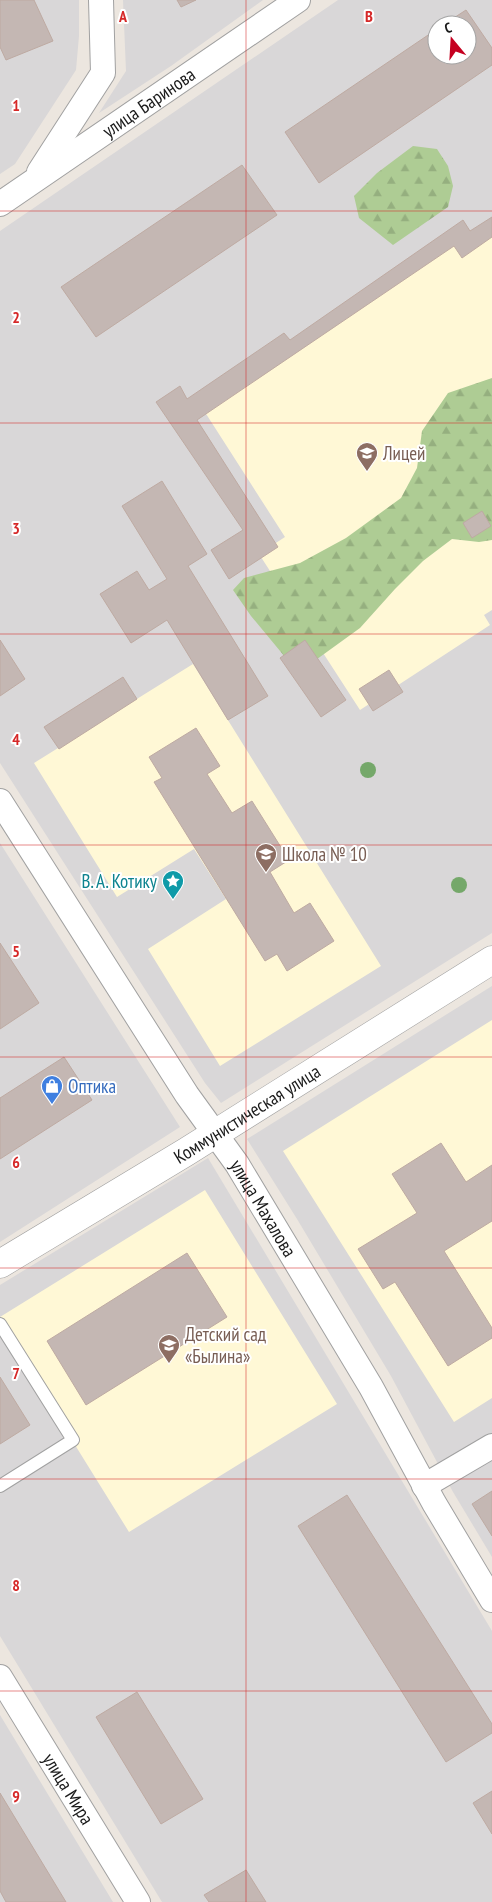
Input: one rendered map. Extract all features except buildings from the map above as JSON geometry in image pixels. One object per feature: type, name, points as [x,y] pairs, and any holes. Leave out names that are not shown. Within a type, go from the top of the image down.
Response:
[{"type":"street","points":[[32,182],[103,73],[101,0]]},
{"type":"street","name":"улица Баринова","points":[[0,204],[298,0]]},
{"type":"street","name":"улица Махалова","points":[[0,801],[187,1095],[242,1172],[352,1354],[424,1486],[492,1600]]},
{"type":"street","name":"Коммунистическая улица","points":[[0,1264],[215,1133],[492,960]]},
{"type":"street","points":[[424,1486],[492,1446]]},
{"type":"street","name":"улица Мира","points":[[0,1677],[138,1902]]},
{"type":"lane","points":[[0,1486],[73,1440],[2,1331]]},
{"type":"shaded area","points":[[0,0],[79,0],[79,36],[76,70],[15,164],[0,174]]},
{"type":"shaded area","points":[[123,0],[263,0],[171,66],[99,113],[126,71]]},
{"type":"shaded area","points":[[338,0],[492,0],[492,933],[221,1103],[205,1083],[0,763],[0,231]]},
{"type":"shaded area","name":"Лицей","points":[[492,219],[492,610],[484,615],[490,625],[360,710],[259,554],[285,537],[201,406]]},
{"type":"shaded area","name":"Школа № 10","points":[[193,664],[381,966],[220,1066],[148,949],[226,899],[194,849],[117,897],[34,763]]},
{"type":"shaded area","points":[[0,843],[180,1127],[0,1242]]},
{"type":"shaded area","points":[[492,986],[492,1557],[453,1492],[391,1376],[247,1139]]},
{"type":"shaded area","points":[[492,1020],[492,1398],[454,1422],[283,1151]]},
{"type":"shaded area","points":[[208,1158],[492,1631],[492,1902],[162,1902],[0,1636],[0,1285]]},
{"type":"shaded area","name":"Детский сад «Былина»","points":[[205,1190],[337,1404],[129,1532],[0,1324],[0,1317]]},
{"type":"shaded area","points":[[0,1715],[113,1902],[0,1902]]},
{"type":"green space","points":[[413,146],[437,149],[448,166],[453,186],[448,207],[393,245],[359,218],[354,196],[377,173]]},
{"type":"green space","points":[[492,378],[492,540],[479,542],[452,539],[423,561],[360,628],[313,662],[285,657],[251,616],[233,590],[244,578],[300,563],[346,538],[401,498],[417,468],[422,431],[448,393]]},
{"type":"place","name":"Лицей","points":[[367,472]]},
{"type":"place","name":"Школа № 10","points":[[266,873]]},
{"type":"place","name":"В. А. Котику","points":[[173,900]]},
{"type":"place","name":"Оптика","points":[[52,1105]]},
{"type":"place","name":"Детский сад «Былина»","points":[[169,1364]]}]
